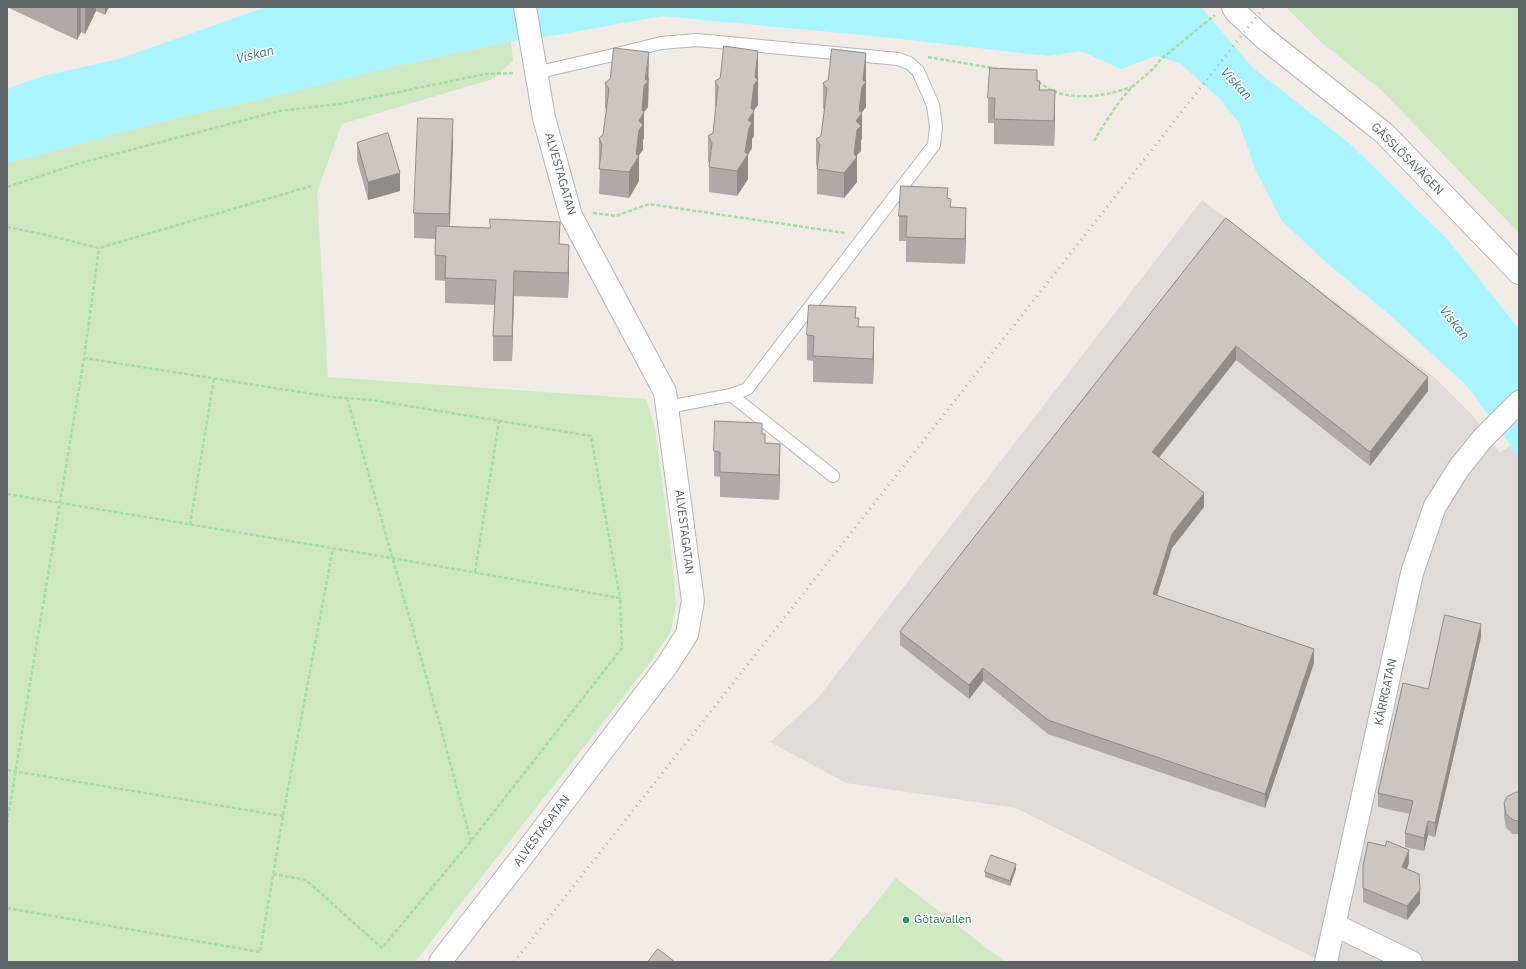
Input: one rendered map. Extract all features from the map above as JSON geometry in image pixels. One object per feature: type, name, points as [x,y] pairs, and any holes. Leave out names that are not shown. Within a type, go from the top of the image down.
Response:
[{"type":"street","name":"ALVESTAGATAN","points":[[440,962],[528,849],[668,664],[688,634],[693,601],[665,392],[571,216],[544,118],[524,7]]},
{"type":"street","name":"GÄSSLÖSAVÄGEN","points":[[1226,9],[1236,12],[1264,38],[1384,133],[1519,273]]},
{"type":"street","name":"KÄRRGATAN","points":[[1326,962],[1412,573],[1435,506],[1459,468],[1483,438],[1519,402]]},
{"type":"street","points":[[1335,925],[1411,962]]},
{"type":"lane","points":[[535,73],[613,56],[661,43],[697,40],[898,59],[909,63],[918,70],[933,105],[936,127],[934,145],[747,389],[732,395],[668,407]]},
{"type":"lane","points":[[732,395],[833,476]]},
{"type":"path","points":[[1094,141],[1107,120],[1132,87],[1155,67],[1160,60],[1226,9]]},
{"type":"path","points":[[909,63],[923,56],[1002,69]]},
{"type":"path","points":[[7,187],[77,164],[279,111],[340,104],[486,74],[535,73]]},
{"type":"path","points":[[1034,80],[1056,93],[1077,96],[1097,96],[1132,87]]},
{"type":"path","points":[[7,227],[99,248],[311,186]]},
{"type":"path","points":[[571,216],[585,212],[616,216],[648,204],[864,236]]},
{"type":"path","points":[[7,823],[84,358],[99,248]]},
{"type":"path","points":[[84,358],[214,379],[346,398],[372,400],[591,436],[620,598],[622,648],[471,841],[382,948],[306,880],[273,874]]},
{"type":"path","points":[[190,525],[214,379]]},
{"type":"path","points":[[346,398],[440,724],[471,841]]},
{"type":"path","points":[[475,572],[499,421]]},
{"type":"path","points":[[7,494],[475,572],[620,598]]},
{"type":"path","points":[[7,908],[260,952],[283,816],[333,548]]},
{"type":"path","points":[[7,770],[283,816]]},
{"type":"shaded area","points":[[1202,200],[1435,378],[1474,417],[1500,453],[1519,439],[1519,962],[1322,962],[1016,808],[846,783],[770,742],[818,698]]},
{"type":"green space","points":[[1286,7],[1519,7],[1519,233],[1382,91],[1322,43]]},
{"type":"green space","points":[[511,41],[513,61],[493,79],[342,124],[317,192],[328,377],[646,399],[655,428],[671,549],[676,605],[671,631],[652,660],[415,962],[7,962],[7,163],[175,118],[284,94],[400,65]]},
{"type":"green space","name":"Götavallen","points":[[896,878],[1005,962],[828,962]]},
{"type":"water","name":"Viskan","points":[[266,7],[1201,7],[1252,67],[1350,144],[1448,240],[1519,329],[1519,460],[1509,443],[1467,386],[1391,316],[1328,264],[1282,221],[1256,171],[1239,123],[1221,100],[1180,63],[1156,56],[1121,69],[1081,51],[1048,56],[883,37],[662,16],[557,35],[511,41],[400,65],[284,94],[175,118],[7,163],[7,89],[43,76],[119,59]]},
{"type":"building","points":[[724,46],[758,51],[755,77],[758,80],[754,85],[751,108],[754,111],[748,120],[752,123],[749,128],[745,152],[748,154],[737,171],[709,167],[712,143],[708,136],[713,133],[718,87],[715,81],[720,78]]},
{"type":"building","points":[[614,48],[649,52],[645,79],[648,81],[644,86],[642,110],[644,112],[639,121],[643,125],[639,130],[636,154],[639,156],[629,172],[599,169],[602,145],[599,138],[603,135],[609,89],[605,83],[610,79]]},
{"type":"building","points":[[832,49],[866,53],[863,80],[866,82],[862,87],[859,111],[862,113],[856,121],[861,126],[857,130],[854,154],[857,157],[844,173],[817,169],[820,145],[816,139],[821,136],[827,89],[823,83],[828,80]]},
{"type":"building","points":[[990,68],[1037,70],[1037,81],[1040,81],[1039,90],[1055,90],[1054,121],[994,119],[995,98],[988,98]]},
{"type":"building","points":[[418,118],[453,119],[449,214],[414,213]]},
{"type":"building","points":[[388,133],[400,173],[368,182],[357,143]]},
{"type":"building","points":[[901,186],[948,188],[947,198],[951,199],[950,207],[966,208],[965,239],[906,237],[907,216],[899,216]]},
{"type":"building","points":[[1226,218],[1428,377],[1370,452],[1236,346],[1152,452],[1204,493],[1172,534],[1153,594],[1314,649],[1265,794],[1048,720],[983,668],[969,685],[900,632]]},
{"type":"building","points":[[490,219],[560,222],[559,244],[569,245],[568,273],[514,271],[512,336],[493,336],[496,280],[445,278],[446,256],[435,255],[436,226],[490,228]]},
{"type":"building","points":[[809,305],[856,307],[855,318],[859,318],[858,327],[874,327],[873,359],[813,356],[814,336],[807,335]]},
{"type":"building","points":[[715,421],[762,423],[762,434],[765,434],[765,443],[780,444],[779,475],[720,472],[720,452],[714,451]]},
{"type":"building","points":[[1445,615],[1481,624],[1435,823],[1428,821],[1424,838],[1405,833],[1413,801],[1378,793],[1403,683],[1428,689]]},
{"type":"building","points":[[1517,792],[1519,793],[1519,821],[1513,820],[1506,814],[1504,803],[1507,797]]},
{"type":"building","points":[[1387,841],[1409,850],[1402,867],[1419,874],[1420,890],[1407,906],[1363,888],[1363,866],[1368,842],[1385,846]]},
{"type":"building","points":[[991,855],[1016,864],[1010,881],[985,872]]},
{"type":"building","points":[[658,949],[675,962],[648,962]]},
{"type":"railway","points":[[514,962],[1264,7]]},
{"type":"place","name":"Götavallen","points":[[906,920]]}]
